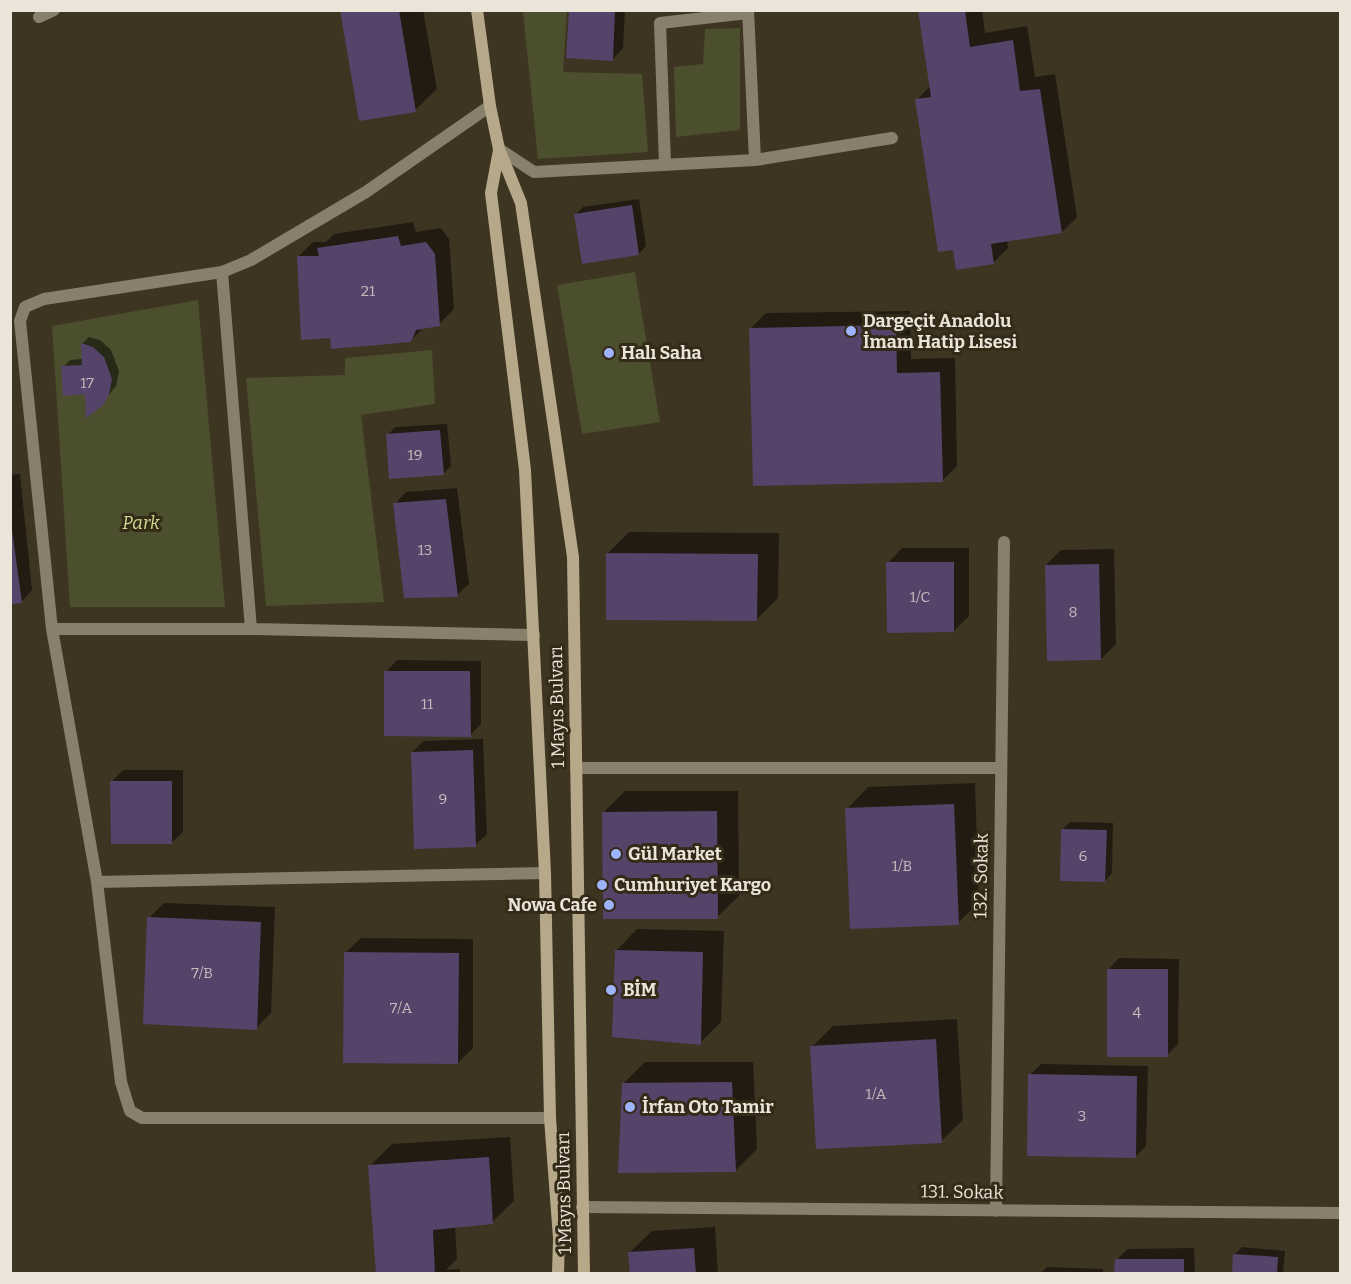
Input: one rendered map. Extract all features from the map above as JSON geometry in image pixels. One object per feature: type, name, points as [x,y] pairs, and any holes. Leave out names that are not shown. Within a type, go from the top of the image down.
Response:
[{"type":"main road","name":"1 Mayıs Bulvarı","points":[[477,10],[490,106],[499,148],[521,203],[573,556],[584,1274]]},
{"type":"main road","name":"1 Mayıs Bulvarı","points":[[499,148],[490,193],[525,470],[545,873],[550,1118],[559,1238],[558,1274]]},
{"type":"street","points":[[39,17],[54,10]]},
{"type":"street","points":[[664,164],[660,23],[748,12],[755,160]]},
{"type":"street","points":[[490,106],[366,192],[251,260],[222,272],[44,299],[25,307],[20,321],[52,629],[97,882],[121,1083],[130,1111],[142,1118],[550,1118]]},
{"type":"street","points":[[499,148],[534,172],[755,160],[892,138]]},
{"type":"street","points":[[222,272],[251,629]]},
{"type":"street","name":"132. Sokak","points":[[996,1211],[1004,542]]},
{"type":"street","points":[[52,629],[251,629],[534,635]]},
{"type":"street","points":[[576,768],[1000,768]]},
{"type":"street","points":[[97,882],[545,873]]},
{"type":"street","name":"131. Sokak","points":[[582,1207],[1341,1214]]},
{"type":"green space","points":[[523,11],[567,11],[563,72],[642,74],[648,152],[538,159]]},
{"type":"green space","points":[[740,28],[740,130],[676,137],[674,67],[703,64],[705,29]]},
{"type":"green space","name":"Halı Saha","points":[[635,272],[660,422],[582,434],[557,285]]},
{"type":"green space","name":"Park","points":[[198,300],[225,607],[70,607],[52,326]]},
{"type":"green space","points":[[432,350],[435,404],[361,415],[384,602],[266,606],[246,378],[345,375],[345,358]]},
{"type":"building","points":[[340,10],[399,10],[416,112],[359,121]]},
{"type":"building","points":[[569,10],[615,10],[613,61],[566,58]]},
{"type":"building","points":[[918,10],[965,10],[970,47],[1013,40],[1020,91],[1040,89],[1062,233],[991,244],[994,264],[956,270],[953,250],[938,252],[915,99],[931,97]]},
{"type":"building","points":[[632,205],[639,255],[582,264],[574,214]]},
{"type":"building","points":[[398,236],[401,246],[426,242],[435,254],[440,326],[416,330],[411,342],[331,349],[330,338],[301,340],[297,256],[319,256],[317,248]]},
{"type":"building","points":[[896,325],[897,373],[940,372],[943,482],[753,486],[749,328]]},
{"type":"building","points":[[81,343],[93,347],[104,357],[112,379],[109,395],[102,406],[86,418],[85,394],[63,396],[61,366],[82,365]]},
{"type":"building","points":[[440,430],[444,475],[389,479],[386,434]]},
{"type":"building","points":[[446,499],[458,597],[404,598],[393,503]]},
{"type":"building","points":[[10,515],[22,603],[10,604]]},
{"type":"building","points":[[606,553],[758,554],[757,621],[606,620]]},
{"type":"building","points":[[886,562],[954,562],[954,632],[887,633]]},
{"type":"building","points":[[1099,564],[1101,660],[1047,661],[1045,565]]},
{"type":"building","points":[[384,671],[470,671],[471,737],[384,736]]},
{"type":"building","points":[[473,750],[476,847],[414,849],[411,752]]},
{"type":"building","points":[[110,781],[172,781],[172,844],[111,844]]},
{"type":"building","points":[[954,804],[959,925],[850,929],[845,808]]},
{"type":"building","points":[[717,811],[718,919],[603,919],[602,812]]},
{"type":"building","points":[[1061,829],[1107,830],[1105,882],[1060,881]]},
{"type":"building","points":[[147,917],[261,922],[257,1030],[143,1024]]},
{"type":"building","points":[[615,950],[703,952],[701,1045],[612,1037]]},
{"type":"building","points":[[344,952],[459,953],[458,1064],[343,1063]]},
{"type":"building","points":[[1107,969],[1168,969],[1168,1057],[1107,1057]]},
{"type":"building","points":[[936,1039],[942,1143],[816,1149],[810,1046]]},
{"type":"building","points":[[1028,1074],[1137,1076],[1136,1158],[1027,1156]]},
{"type":"building","points":[[732,1082],[736,1172],[618,1173],[622,1083]]},
{"type":"building","points":[[489,1157],[493,1224],[433,1230],[435,1274],[376,1274],[368,1165]]},
{"type":"building","points":[[694,1248],[696,1274],[630,1274],[628,1252]]},
{"type":"building","points":[[1233,1254],[1278,1257],[1277,1274],[1232,1274]]},
{"type":"building","points":[[1115,1259],[1184,1259],[1184,1274],[1114,1274]]},
{"type":"place","name":"Dargeçit Anadolu İmam Hatip Lisesi","points":[[851,331]]},
{"type":"place","name":"Halı Saha","points":[[609,353]]},
{"type":"place","name":"Gül Market","points":[[616,854]]},
{"type":"place","name":"Cumhuriyet Kargo","points":[[602,885]]},
{"type":"place","name":"Nowa Cafe","points":[[609,905]]},
{"type":"place","name":"BİM","points":[[611,990]]},
{"type":"place","name":"İrfan Oto Tamir","points":[[630,1107]]}]
